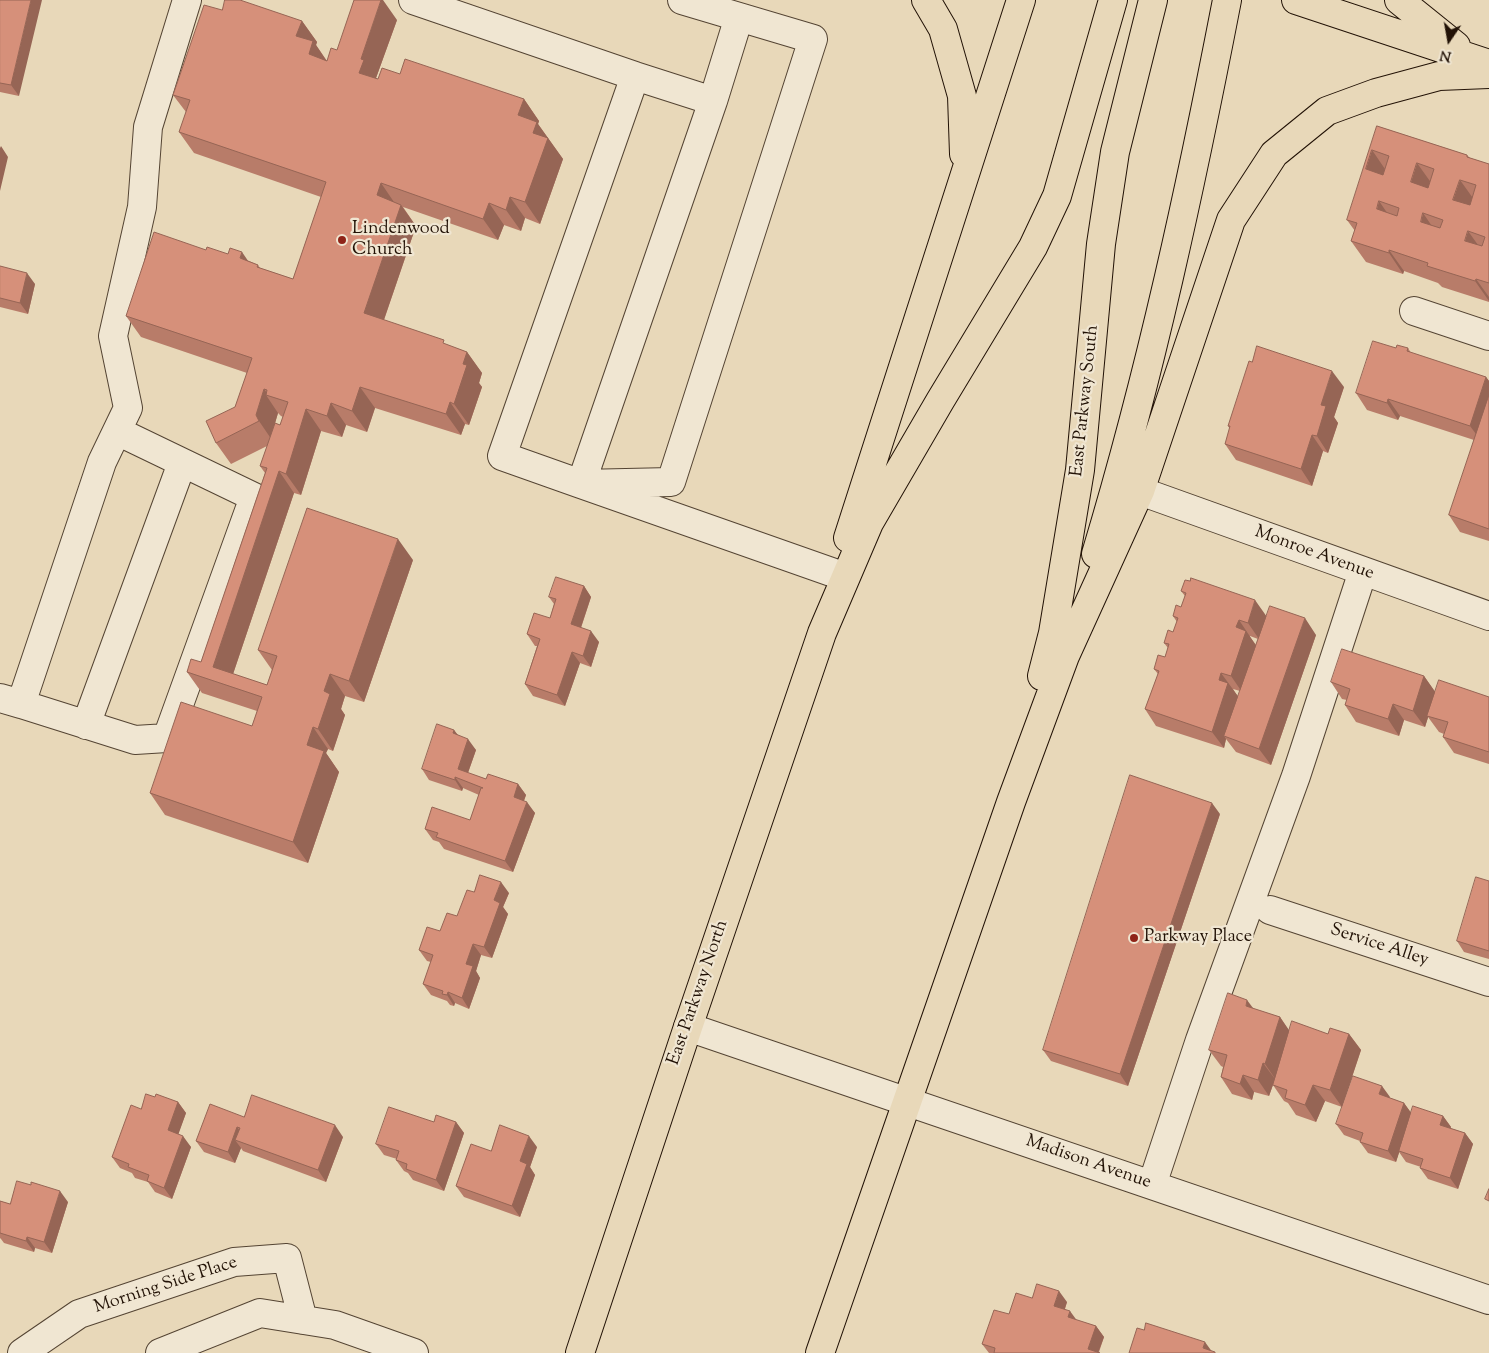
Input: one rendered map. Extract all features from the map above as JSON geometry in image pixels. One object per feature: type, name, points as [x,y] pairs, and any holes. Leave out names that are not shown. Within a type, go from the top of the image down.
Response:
[{"type":"main road","points":[[926,0],[943,30],[962,96],[964,173]]},
{"type":"main road","points":[[822,633],[837,574],[1021,0]]},
{"type":"main road","points":[[822,633],[869,523],[1033,247],[1057,196],[1113,0]]},
{"type":"main road","name":"East Parkway South","points":[[1011,802],[1053,634],[1080,470],[1101,244],[1115,152],[1153,0]]},
{"type":"main road","points":[[820,1353],[1011,802],[1065,656],[1114,495],[1157,326],[1200,140],[1227,0]]},
{"type":"main road","points":[[1296,0],[1483,65]]},
{"type":"main road","points":[[1399,0],[1483,65]]},
{"type":"main road","points":[[1065,656],[1140,491],[1231,220],[1274,154],[1327,111],[1376,93],[1483,65]]},
{"type":"main road","name":"East Parkway North","points":[[580,1353],[688,1026],[822,633]]},
{"type":"street","points":[[117,431],[254,497],[167,738],[135,740],[11,701],[102,462],[128,408],[113,336],[142,207],[148,127],[188,0]]},
{"type":"street","points":[[413,0],[713,101]]},
{"type":"street","points":[[581,484],[671,482],[813,39],[682,0]]},
{"type":"street","points":[[581,484],[713,101],[739,17]]},
{"type":"street","points":[[635,76],[502,456],[837,574]]},
{"type":"street","points":[[1414,310],[1489,336]]},
{"type":"street","points":[[86,725],[182,463]]},
{"type":"street","name":"Monroe Avenue","points":[[1140,491],[1489,616]]},
{"type":"street","points":[[1152,1185],[1200,1040],[1296,776],[1363,572]]},
{"type":"street","name":"Service Alley","points":[[1270,910],[1489,982]]},
{"type":"street","name":"Madison Avenue","points":[[688,1026],[1489,1300]]},
{"type":"street","name":"Morning Side Place","points":[[22,1353],[79,1314],[234,1262],[287,1258],[303,1320]]},
{"type":"street","points":[[160,1353],[260,1313],[335,1325],[414,1353]]},
{"type":"building","points":[[0,0],[31,0],[11,85],[0,83]]},
{"type":"building","points":[[225,0],[240,0],[302,21],[296,36],[313,41],[309,54],[327,61],[331,48],[337,50],[354,0],[381,0],[361,59],[364,60],[359,73],[378,79],[382,68],[400,74],[405,59],[524,99],[518,115],[537,122],[533,133],[548,138],[525,202],[510,197],[506,210],[489,203],[483,219],[381,183],[377,195],[401,205],[364,313],[444,340],[443,343],[467,352],[463,364],[467,365],[454,404],[450,402],[446,414],[360,387],[352,411],[331,403],[327,416],[306,409],[286,474],[279,471],[213,667],[267,685],[277,656],[258,650],[307,508],[398,539],[349,681],[330,674],[324,691],[330,694],[318,729],[313,727],[307,745],[324,751],[293,842],[150,793],[181,702],[252,726],[262,697],[187,672],[191,659],[201,662],[267,468],[260,466],[275,423],[280,425],[288,402],[266,395],[267,390],[264,389],[256,415],[259,421],[216,443],[206,421],[235,407],[252,358],[126,316],[154,232],[206,250],[207,247],[228,254],[230,248],[242,252],[240,258],[258,265],[257,267],[293,279],[326,182],[179,132],[190,100],[173,95],[204,5],[222,10]]},
{"type":"building","points":[[1377,126],[1489,164],[1489,283],[1476,279],[1475,281],[1427,266],[1428,263],[1389,250],[1389,253],[1351,241],[1357,223],[1347,220]],"holes":[[[1372,150],[1389,156],[1383,175],[1366,169]],[[1417,163],[1434,169],[1428,188],[1411,182]],[[1460,180],[1476,185],[1470,205],[1453,200]],[[1379,201],[1399,208],[1397,216],[1377,209]],[[1423,213],[1443,220],[1440,228],[1421,222]],[[1468,231],[1485,237],[1482,246],[1465,241]]]},
{"type":"building","points":[[0,266],[27,273],[20,303],[0,298]]},
{"type":"building","points":[[1373,341],[1396,348],[1397,345],[1408,348],[1407,351],[1486,377],[1470,426],[1388,399],[1387,403],[1356,393]]},
{"type":"building","points":[[1257,346],[1332,371],[1321,405],[1326,406],[1317,436],[1312,435],[1301,469],[1225,444],[1230,426],[1228,426],[1249,361],[1252,362]]},
{"type":"building","points":[[1489,395],[1489,529],[1449,515]]},
{"type":"building","points":[[556,577],[584,586],[571,624],[591,631],[583,656],[572,652],[557,695],[525,684],[540,639],[527,634],[534,613],[550,618],[556,599],[549,597]]},
{"type":"building","points":[[1191,578],[1255,600],[1248,623],[1239,620],[1236,627],[1246,631],[1231,676],[1221,673],[1219,680],[1228,683],[1212,732],[1145,709],[1159,671],[1154,669],[1158,655],[1165,657],[1169,644],[1164,643],[1168,630],[1173,632],[1178,618],[1173,616],[1176,605],[1181,607],[1186,593],[1181,591],[1185,580],[1190,581]]},
{"type":"building","points":[[1270,606],[1305,618],[1259,749],[1224,736]]},
{"type":"building","points":[[1342,649],[1424,676],[1413,711],[1393,704],[1388,719],[1345,705],[1350,689],[1331,682]]},
{"type":"building","points":[[1439,680],[1489,697],[1489,752],[1443,737],[1448,722],[1427,716]]},
{"type":"building","points":[[437,724],[454,730],[453,733],[468,739],[458,769],[486,779],[488,774],[518,784],[514,797],[527,802],[505,861],[436,837],[438,833],[425,829],[432,807],[470,820],[481,788],[483,788],[455,777],[455,780],[422,769]]},
{"type":"building","name":"Parkway Place","points":[[1130,775],[1212,803],[1120,1074],[1043,1050]]},
{"type":"building","points":[[480,875],[501,882],[494,900],[500,903],[484,947],[473,944],[466,964],[473,966],[462,998],[448,992],[447,995],[442,994],[443,991],[423,984],[433,955],[419,950],[427,927],[440,931],[447,913],[457,916],[467,890],[474,892]]},
{"type":"building","points":[[1476,877],[1489,881],[1489,951],[1457,941]]},
{"type":"building","points":[[1228,993],[1247,1000],[1246,1006],[1280,1017],[1258,1080],[1243,1075],[1240,1084],[1221,1077],[1227,1055],[1209,1050]]},
{"type":"building","points":[[1292,1021],[1328,1034],[1330,1028],[1349,1034],[1330,1090],[1313,1085],[1305,1105],[1285,1098],[1287,1090],[1273,1085]]},
{"type":"building","points":[[1353,1076],[1382,1086],[1379,1094],[1404,1103],[1388,1151],[1360,1142],[1363,1133],[1336,1124]]},
{"type":"building","points":[[146,1094],[155,1097],[156,1094],[178,1102],[168,1130],[183,1136],[164,1188],[147,1181],[149,1175],[128,1167],[129,1164],[112,1157],[131,1105],[141,1109]]},
{"type":"building","points":[[252,1095],[335,1125],[318,1170],[235,1140],[240,1128],[237,1127],[228,1152],[196,1141],[210,1104],[244,1117]]},
{"type":"building","points":[[1413,1106],[1443,1116],[1440,1125],[1465,1133],[1450,1178],[1420,1168],[1423,1159],[1399,1151]]},
{"type":"building","points":[[389,1107],[434,1122],[436,1115],[456,1122],[436,1180],[406,1169],[407,1164],[396,1160],[399,1151],[376,1144]]},
{"type":"building","points":[[500,1125],[529,1136],[520,1161],[527,1164],[512,1206],[456,1186],[471,1144],[491,1151]]},
{"type":"building","points":[[17,1181],[31,1185],[31,1182],[60,1191],[44,1242],[27,1237],[26,1241],[0,1233],[0,1201],[10,1204]]},
{"type":"building","points":[[1489,1189],[1489,1201],[1485,1199]]},
{"type":"building","points":[[1037,1284],[1059,1291],[1054,1306],[1070,1311],[1068,1317],[1096,1326],[1088,1349],[1100,1353],[994,1353],[995,1348],[982,1344],[994,1310],[1009,1314],[1016,1293],[1032,1298]]},
{"type":"building","points":[[1146,1323],[1205,1342],[1203,1348],[1215,1353],[1129,1353],[1137,1328],[1144,1330]]},
{"type":"place","name":"Lindenwood Church","points":[[342,240]]},
{"type":"place","name":"Parkway Place","points":[[1134,938]]}]
